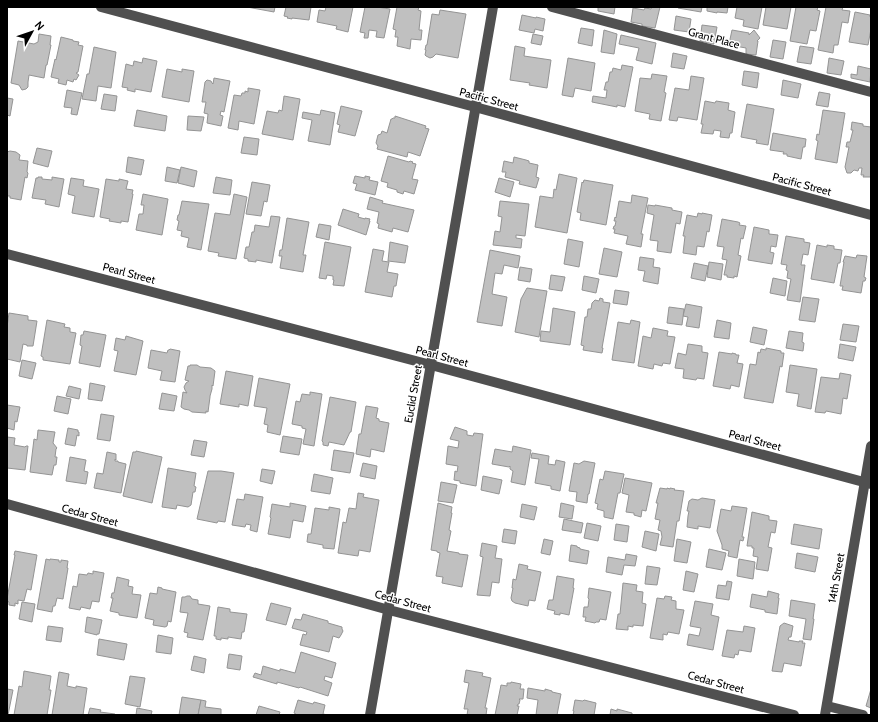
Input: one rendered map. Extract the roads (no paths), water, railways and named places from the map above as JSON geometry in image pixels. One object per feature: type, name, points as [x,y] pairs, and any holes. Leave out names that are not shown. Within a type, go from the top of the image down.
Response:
[{"type":"street","name":"Pacific Street","points":[[101,7],[871,215]]},
{"type":"street","name":"Euclid Street","points":[[370,715],[493,7]]},
{"type":"street","name":"Grant Place","points":[[552,7],[871,92]]},
{"type":"street","name":"Pearl Street","points":[[7,254],[431,365],[868,483]]},
{"type":"street","name":"14th Street","points":[[826,710],[868,483],[871,446]]},
{"type":"street","name":"Cedar Street","points":[[7,504],[388,610],[794,715]]},
{"type":"street","points":[[826,710],[863,715]]}]
